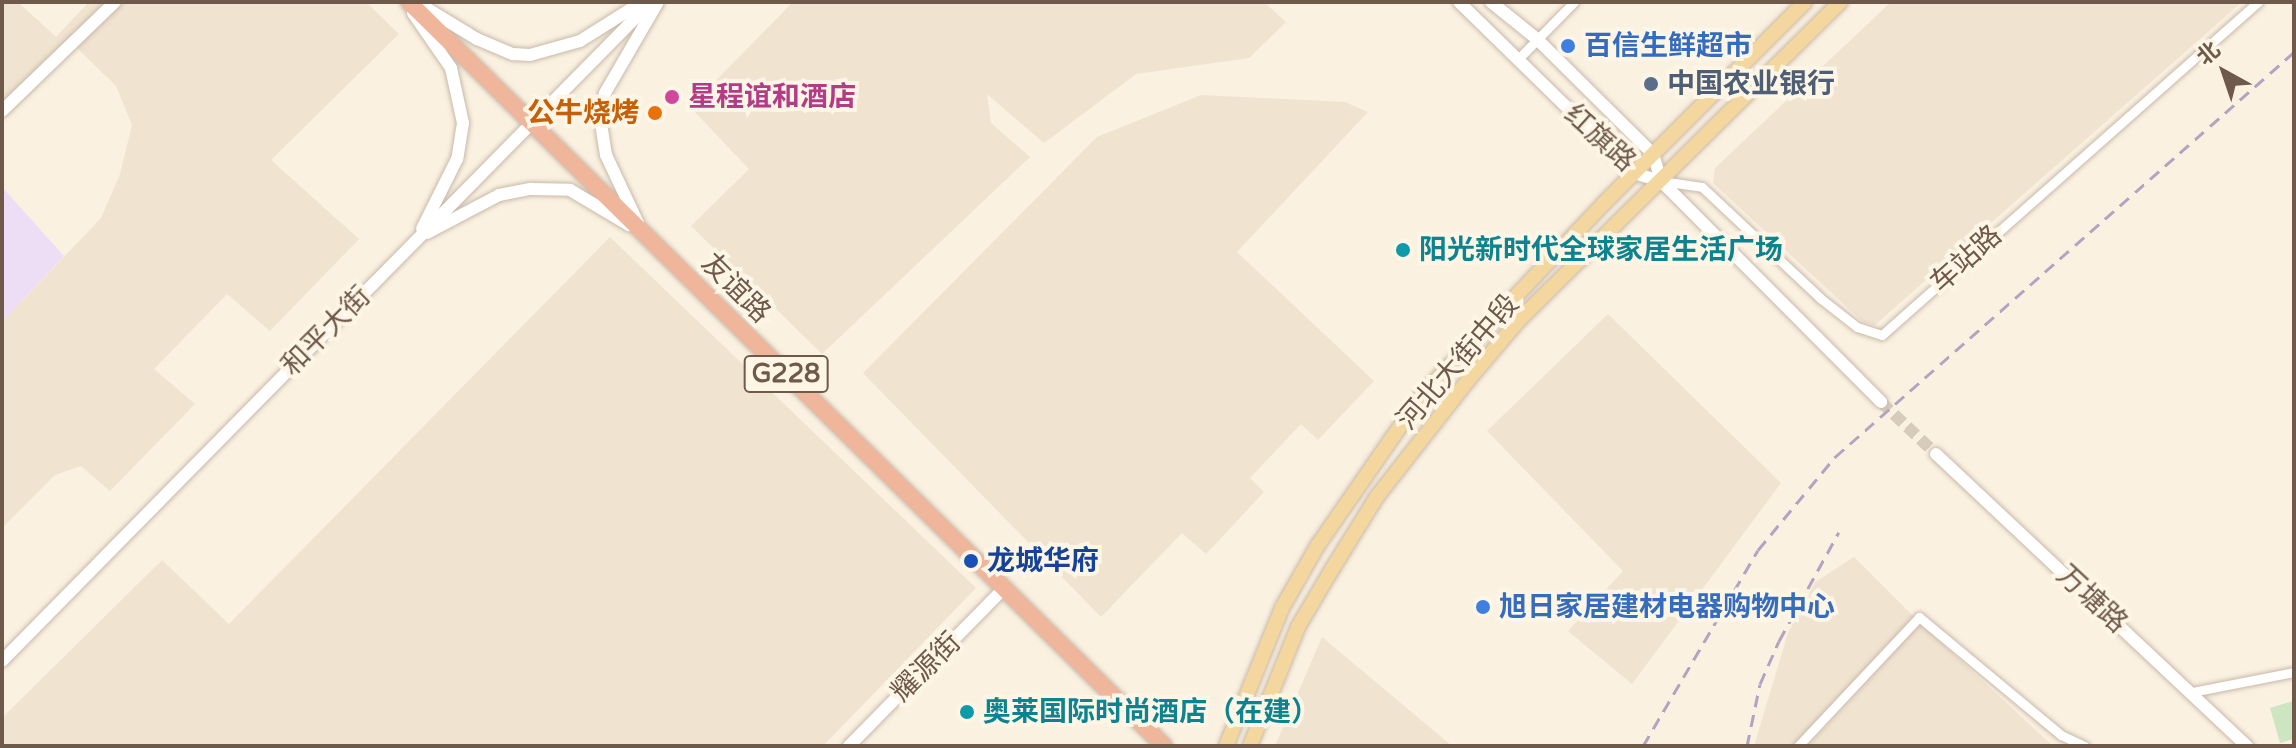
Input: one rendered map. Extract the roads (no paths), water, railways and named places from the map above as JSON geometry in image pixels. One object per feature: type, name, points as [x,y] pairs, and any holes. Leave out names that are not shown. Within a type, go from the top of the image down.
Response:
[{"type":"highway","name":"友谊路","points":[[407,2],[1164,746]]},
{"type":"main road","points":[[2,111],[115,2]]},
{"type":"main road","points":[[407,2],[451,68],[463,123],[457,159],[417,239]]},
{"type":"main road","points":[[416,2],[477,39],[513,54],[530,55],[580,41],[642,2]]},
{"type":"main road","name":"和平大街","points":[[2,661],[651,2]]},
{"type":"main road","points":[[643,233],[606,155],[600,119],[605,93],[658,2]]},
{"type":"main road","name":"红旗路","points":[[1459,2],[1634,173],[1661,181],[1881,402]]},
{"type":"main road","points":[[1491,2],[1537,39],[1653,154],[1661,181]]},
{"type":"main road","name":"河北大街中段","points":[[1226,746],[1282,608],[1364,475],[1468,342],[1805,2]]},
{"type":"main road","points":[[1250,746],[1298,627],[1376,498],[1519,320],[1840,2]]},
{"type":"main road","points":[[417,239],[499,195],[531,189],[570,190],[643,233]]},
{"type":"main road","name":"万塘路","points":[[1936,454],[2247,746]]},
{"type":"main road","name":"耀源街","points":[[849,746],[1004,588]]},
{"type":"street","points":[[1518,59],[1574,2]]},
{"type":"street","name":"车站路","points":[[1661,181],[1702,187],[1820,298],[1857,327],[1882,335],[2258,2]]},
{"type":"street","points":[[1798,746],[1919,617],[2061,735],[2085,746]]},
{"type":"street","points":[[2192,692],[2294,672]]},
{"type":"tunnel","points":[[1881,402],[1936,454]]},
{"type":"railway","points":[[1643,746],[1758,550],[1835,457],[2294,52]]},
{"type":"railway","points":[[1747,746],[1760,684],[1779,641],[1839,532]]},
{"type":"place","name":"百信生鲜超市","points":[[1568,46]]},
{"type":"place","name":"中国农业银行","points":[[1651,84]]},
{"type":"place","name":"星程谊和酒店","points":[[672,97]]},
{"type":"place","name":"公牛烧烤","points":[[655,113]]},
{"type":"place","name":"阳光新时代全球家居生活广场","points":[[1403,250]]},
{"type":"place","name":"龙城华府","points":[[971,561]]},
{"type":"place","name":"旭日家居建材电器购物中心","points":[[1483,607]]},
{"type":"place","name":"奥莱国际时尚酒店（在建）","points":[[967,712]]}]
